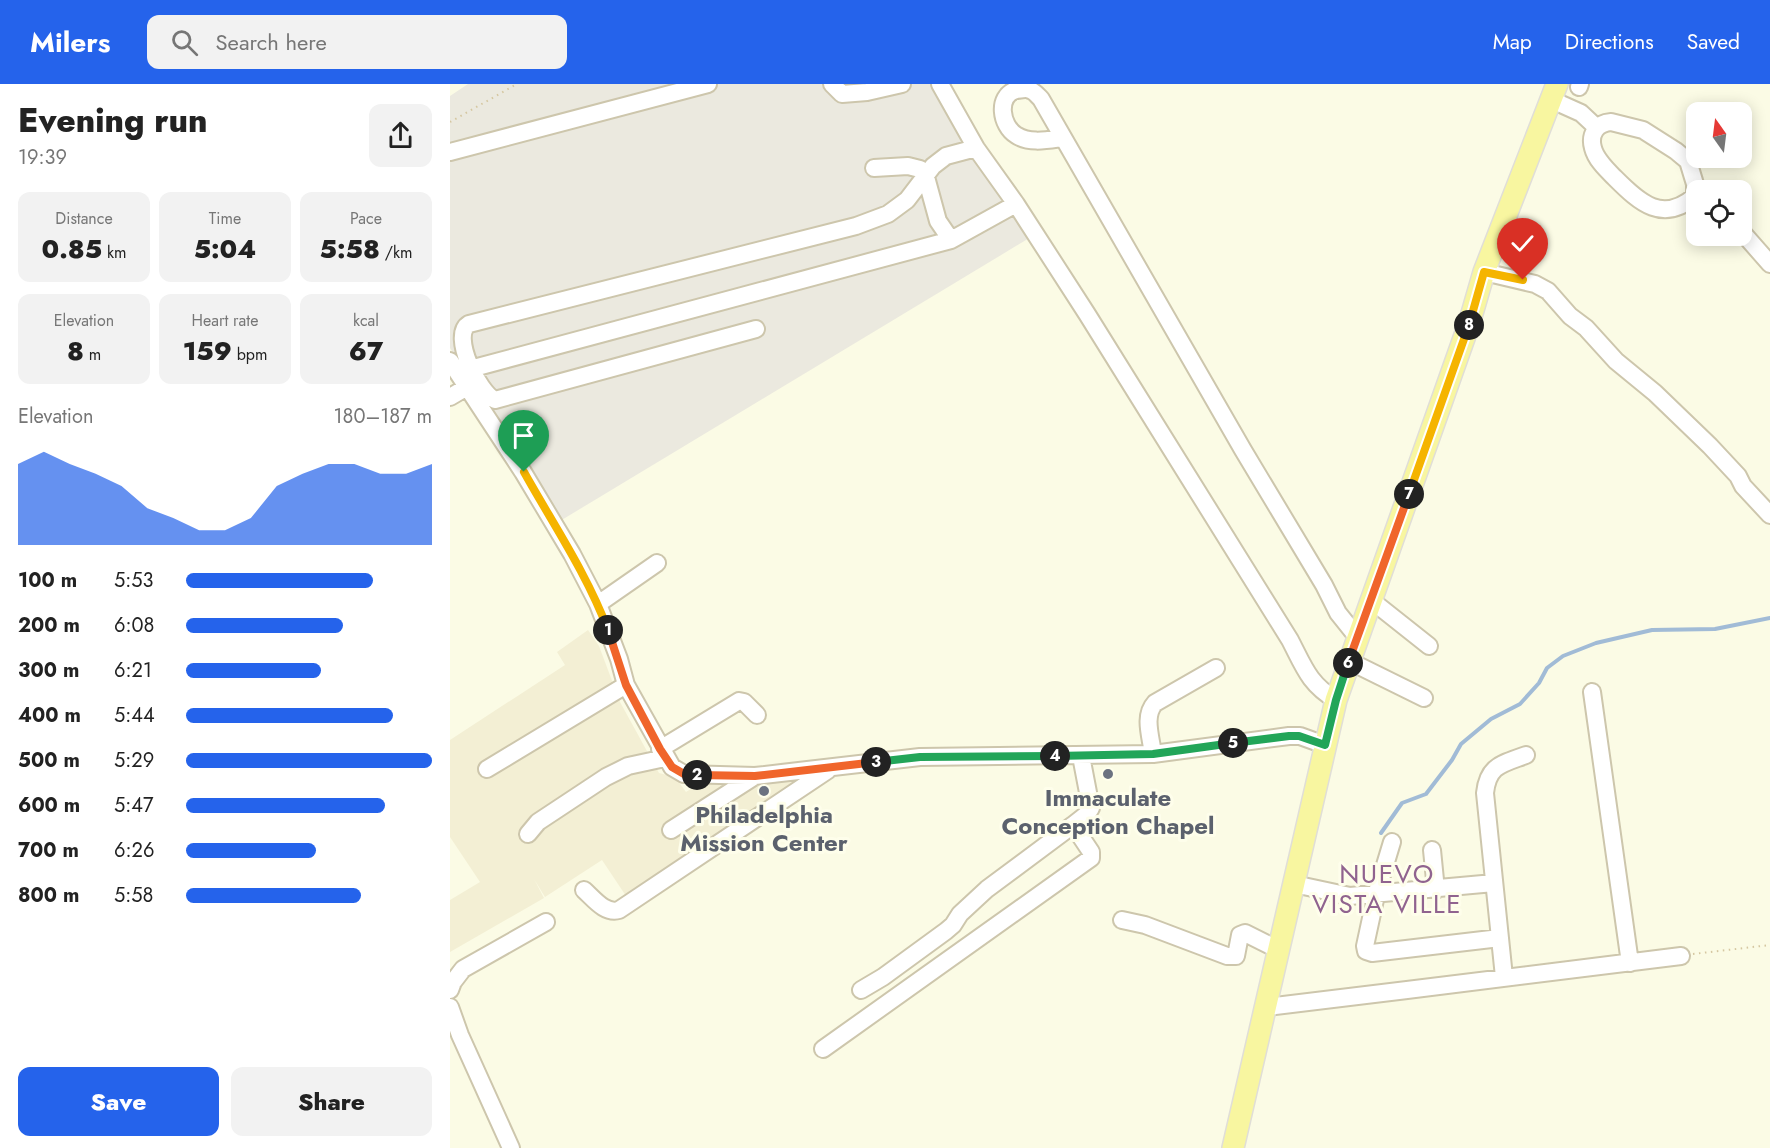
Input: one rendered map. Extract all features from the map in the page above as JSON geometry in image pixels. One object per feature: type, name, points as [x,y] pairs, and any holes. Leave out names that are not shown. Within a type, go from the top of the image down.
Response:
[{"type":"main road","points":[[1233,1148],[1336,700],[1469,324],[1484,272],[1569,94]]},
{"type":"street","points":[[450,152],[708,84]]},
{"type":"street","points":[[832,84],[842,94],[867,92],[902,84]]},
{"type":"street","points":[[940,84],[976,148],[1016,204],[1087,314],[1290,640],[1308,675],[1316,687],[1336,700]]},
{"type":"street","points":[[1569,94],[1596,127]]},
{"type":"street","points":[[1686,202],[1679,207],[1662,209],[1645,205],[1626,189],[1598,159],[1593,148],[1592,137],[1596,127],[1602,123],[1611,122],[1643,130],[1676,150],[1688,161],[1694,180]]},
{"type":"street","points":[[1062,138],[1324,585],[1338,614],[1358,638]]},
{"type":"street","points":[[756,329],[495,400],[488,397],[470,369],[464,351],[462,332],[465,325],[856,226],[888,214],[907,200],[933,166],[946,156],[976,148]]},
{"type":"street","points":[[874,168],[908,166],[920,169],[926,177],[938,221],[951,240]]},
{"type":"street","points":[[470,369],[951,240],[1016,204]]},
{"type":"street","points":[[1752,243],[1770,264]]},
{"type":"street","points":[[1484,272],[1535,284],[1548,291],[1616,361],[1655,393],[1710,446],[1770,515]]},
{"type":"street","points":[[450,361],[524,472],[572,554],[598,604],[619,659],[626,685],[662,753],[672,767],[684,774],[755,776],[920,757],[1153,754],[1289,736],[1299,736],[1325,745]]},
{"type":"street","points":[[450,398],[467,387]]},
{"type":"street","points":[[598,604],[657,563]]},
{"type":"street","points":[[1371,600],[1430,646]]},
{"type":"street","points":[[1349,661],[1425,698]]},
{"type":"street","points":[[1153,754],[1148,715],[1150,709],[1155,703],[1216,668]]},
{"type":"street","points":[[487,769],[626,685]]},
{"type":"street","points":[[1592,692],[1630,963]]},
{"type":"street","points":[[528,834],[538,822],[606,777],[662,753],[739,701],[757,715]]},
{"type":"street","points":[[1504,977],[1485,793],[1486,780],[1492,770],[1500,764],[1526,755]]},
{"type":"street","points":[[861,990],[883,977],[946,931],[960,914],[987,889],[1087,814],[1091,808],[1081,756]]},
{"type":"street","points":[[584,890],[606,910],[613,912],[619,910],[831,768]]},
{"type":"street","points":[[671,830],[755,776]]},
{"type":"street","points":[[822,1049],[1091,858],[1091,852],[1073,825]]},
{"type":"street","points":[[1392,843],[1376,895],[1365,946],[1366,951],[1372,953],[1500,938]]},
{"type":"street","points":[[1431,850],[1436,890]]},
{"type":"street","points":[[1294,884],[1350,896],[1494,883]]},
{"type":"street","points":[[1122,920],[1145,925],[1227,956],[1236,956],[1240,935],[1245,933],[1279,950]]},
{"type":"street","points":[[450,990],[453,982],[464,969],[546,922]]},
{"type":"street","points":[[1267,1007],[1681,956]]},
{"type":"street","points":[[450,1007],[460,1035],[511,1148]]},
{"type":"path","points":[[450,122],[517,84]]},
{"type":"path","points":[[1681,956],[1770,945]]},
{"type":"shaded area","points":[[468,84],[932,84],[1031,237],[560,521],[450,348],[450,96]]},
{"type":"shaded area","points":[[588,630],[599,646],[620,702],[659,773],[675,777],[686,792],[710,777],[801,778],[626,896],[602,860],[545,897],[534,879],[544,898],[450,952],[450,900],[480,882],[450,837],[450,740],[565,665],[557,652]]},
{"type":"waterway","points":[[1381,833],[1402,803],[1426,794],[1452,760],[1461,744],[1491,719],[1520,704],[1539,683],[1547,668],[1563,656],[1596,643],[1652,630],[1715,629],[1770,618]]},
{"type":"place","name":"Immaculate Conception Chapel","points":[[1108,774]]},
{"type":"place","name":"Philadelphia Mission Center","points":[[764,791]]},
{"type":"district","name":"NUEVO VISTA VILLE","points":[[1387,889]]},
{"type":"route","points":[[524,472],[598,604],[619,659],[626,685],[660,749],[672,767],[684,774],[755,776],[920,757],[1153,754],[1289,736],[1299,736],[1325,745],[1349,661],[1469,324],[1484,272],[1523,280]]}]
